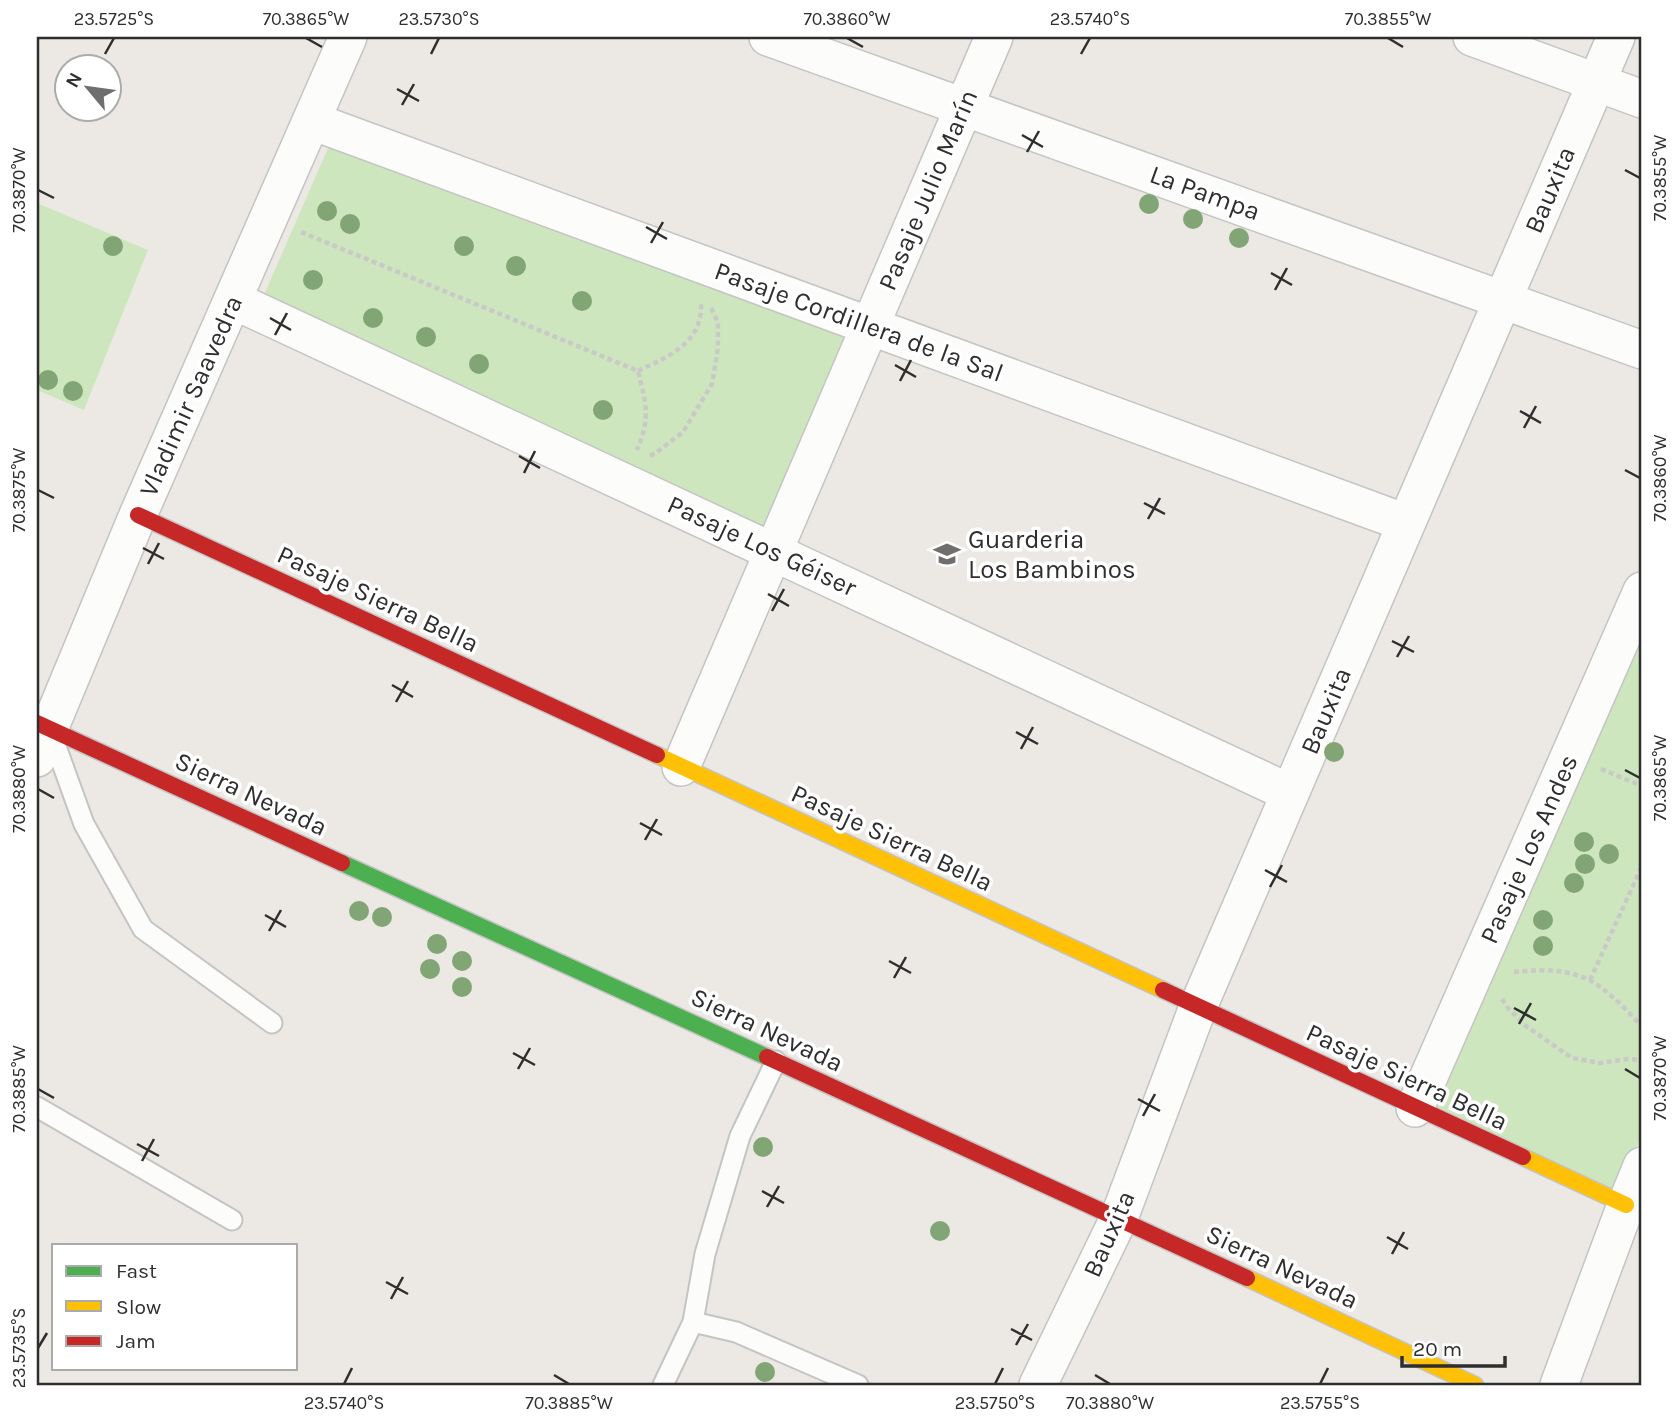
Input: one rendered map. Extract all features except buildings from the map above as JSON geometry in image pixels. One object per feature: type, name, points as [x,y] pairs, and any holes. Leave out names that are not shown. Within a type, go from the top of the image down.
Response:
[{"type":"street","name":"Vladimir Saavedra","points":[[41,737],[348,37]]},
{"type":"street","name":"La Pampa","points":[[768,37],[1642,350]]},
{"type":"street","name":"Pasaje Julio Marín","points":[[681,767],[994,37]]},
{"type":"street","points":[[1472,37],[1642,99]]},
{"type":"street","name":"Bauxita","points":[[1038,1385],[1119,1217],[1198,1007],[1616,37]]},
{"type":"street","name":"Pasaje Cordillera de la Sal","points":[[312,121],[1406,523]]},
{"type":"street","name":"Pasaje Los Géiser","points":[[233,300],[1290,793]]},
{"type":"street","name":"Pasaje Sierra Bella","points":[[138,515],[1626,1205]]},
{"type":"street","name":"Pasaje Los Andes","points":[[1415,1108],[1642,591]]},
{"type":"street","name":"Sierra Nevada","points":[[41,737],[776,1061],[1119,1217],[1475,1385]]},
{"type":"street","points":[[1559,1385],[1642,1166]]},
{"type":"lane","points":[[41,737],[83,824],[143,929],[272,1023]]},
{"type":"lane","points":[[663,1385],[694,1322],[705,1254],[740,1136],[776,1061]]},
{"type":"lane","points":[[37,1107],[232,1220]]},
{"type":"lane","points":[[694,1322],[736,1332],[858,1385]]},
{"type":"path","points":[[296,243],[300,232],[638,370],[681,349],[692,337],[702,315],[704,297],[718,322],[718,348],[712,384],[683,432],[648,457]]},
{"type":"path","points":[[633,458],[646,426],[646,404],[638,370]]},
{"type":"path","points":[[1593,766],[1642,786]]},
{"type":"path","points":[[1590,980],[1642,866]]},
{"type":"path","points":[[1501,973],[1540,970],[1566,973],[1590,980],[1616,1000],[1642,1027]]},
{"type":"path","points":[[1502,998],[1526,1026],[1572,1058],[1600,1063],[1642,1060]]},
{"type":"green space","points":[[332,139],[856,332],[765,541],[260,304]]},
{"type":"green space","points":[[37,203],[148,250],[84,410],[37,390]]},
{"type":"green space","points":[[1642,599],[1642,1134],[1617,1192],[1426,1101]]},
{"type":"traffic: fast","points":[[342,863],[767,1057]]},
{"type":"traffic: slow","points":[[657,755],[1163,990]]},
{"type":"traffic: slow","points":[[1523,1157],[1626,1205]]},
{"type":"traffic: slow","points":[[1247,1278],[1475,1385]]},
{"type":"traffic: jam","points":[[138,515],[657,755]]},
{"type":"traffic: jam","points":[[37,723],[342,863]]},
{"type":"traffic: jam","points":[[1163,990],[1523,1157]]},
{"type":"traffic: jam","points":[[767,1057],[1247,1278]]},
{"type":"place","name":"Guarderia Los Bambinos","points":[[947,554]]}]
